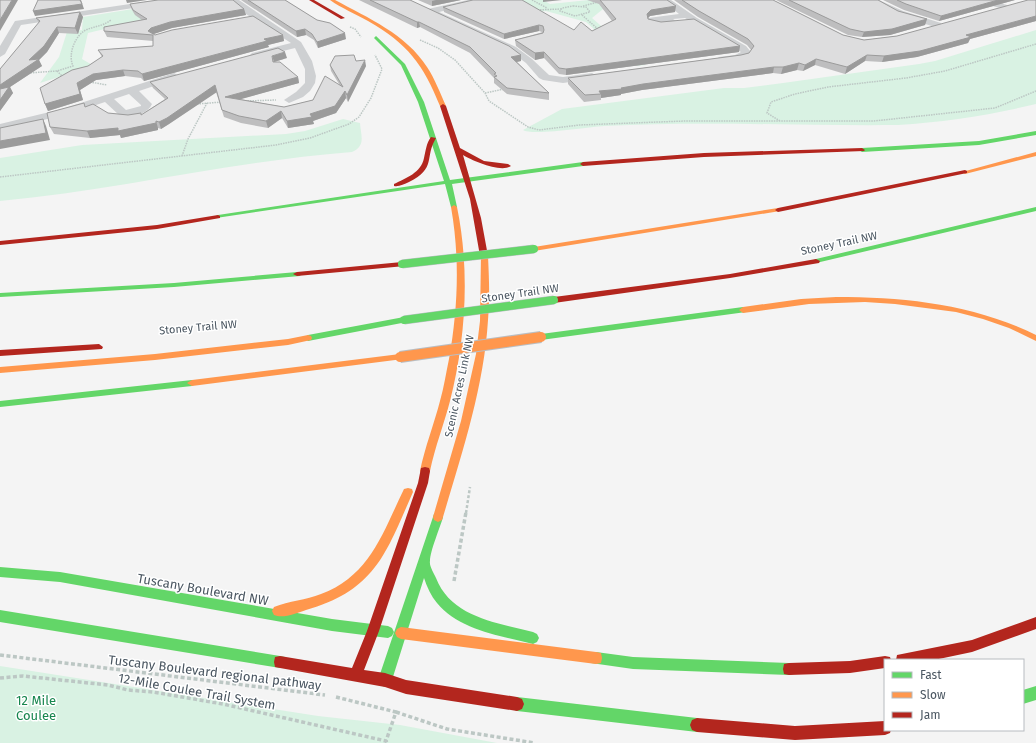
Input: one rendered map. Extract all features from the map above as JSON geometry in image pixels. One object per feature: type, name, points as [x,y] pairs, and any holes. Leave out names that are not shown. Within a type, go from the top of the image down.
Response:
[{"type":"main road","points":[[311,0],[350,24]]},
{"type":"main road","name":"Scenic Acres Link NW","points":[[332,0],[394,34],[425,66],[434,83],[468,179],[482,241],[486,287],[483,330],[476,376],[458,449],[424,563],[385,680]]},
{"type":"main road","name":"Scenic Acres Link NW","points":[[356,675],[374,631],[423,483],[428,453],[445,400],[459,328],[462,295],[458,226],[448,182],[434,138],[421,102],[403,64],[385,45],[369,32]]},
{"type":"main road","points":[[458,149],[466,153],[473,160],[484,164],[499,166],[582,164],[704,155],[910,148],[979,143],[1036,133]]},
{"type":"main road","points":[[382,191],[410,179],[422,170],[426,162],[428,146],[434,138]]},
{"type":"main road","points":[[0,295],[174,285],[402,264],[534,248],[670,229],[830,201],[974,170],[1036,154]]},
{"type":"main road","points":[[0,243],[157,227],[382,191],[582,164]]},
{"type":"main road","name":"Stoney Trail NW","points":[[301,330],[404,320],[788,266],[942,234],[1036,210]]},
{"type":"main road","points":[[135,277],[174,285]]},
{"type":"main road","points":[[0,404],[118,392],[400,358],[541,337],[810,301],[844,299],[904,302],[965,312],[997,321],[1027,332],[1036,338]]},
{"type":"main road","points":[[0,370],[155,357],[288,342],[404,320]]},
{"type":"main road","points":[[0,353],[108,346]]},
{"type":"main road","points":[[269,614],[319,601],[351,584],[362,575],[374,560],[428,453]]},
{"type":"main road","points":[[424,563],[444,604],[460,616],[538,640]]},
{"type":"main road","name":"Tuscany Boulevard NW","points":[[0,572],[60,577],[374,631],[633,663]]},
{"type":"main road","points":[[0,616],[385,680],[406,687],[525,705],[691,725],[795,732],[884,728]]},
{"type":"main road","points":[[907,659],[972,646],[1036,623]]},
{"type":"main road","points":[[553,643],[633,663],[786,669],[850,667],[884,662]]},
{"type":"main road","points":[[1024,698],[1036,693]]},
{"type":"street","points":[[96,0],[102,11]]},
{"type":"street","points":[[110,0],[115,9]]},
{"type":"street","points":[[6,24],[91,13],[173,0]]},
{"type":"street","points":[[234,0],[255,17],[291,38],[298,44],[311,68],[312,76],[303,92],[289,100]]},
{"type":"street","points":[[478,0],[428,9],[504,44],[524,56],[543,76],[547,78],[563,80],[603,75]]},
{"type":"street","points":[[666,0],[690,17],[743,48],[746,52],[743,56],[715,60]]},
{"type":"street","points":[[873,0],[900,13],[942,24],[925,29]]},
{"type":"street","points":[[980,0],[1007,6],[988,11]]},
{"type":"street","points":[[240,20],[255,17]]},
{"type":"street","points":[[0,54],[18,23]]},
{"type":"street","points":[[504,44],[518,40]]},
{"type":"street","points":[[244,58],[298,44]]},
{"type":"street","points":[[0,127],[44,118],[183,74]]},
{"type":"street","points":[[111,86],[119,94]]},
{"type":"street","points":[[107,98],[123,113],[132,113],[145,108],[147,104],[131,90]]},
{"type":"path","points":[[532,0],[547,8]]},
{"type":"path","points":[[532,10],[547,8],[561,9],[569,6],[582,6],[604,2]]},
{"type":"path","points":[[561,9],[562,12],[568,15],[582,15],[589,13],[590,10],[582,6]]},
{"type":"path","points":[[24,74],[57,71],[73,66],[70,55],[76,38],[81,33],[108,23],[113,17],[95,17],[91,13]]},
{"type":"path","points":[[582,15],[600,30]]},
{"type":"path","points":[[350,24],[356,29],[364,41]]},
{"type":"path","points":[[418,39],[438,48],[455,60],[486,94],[489,101],[528,127],[539,130],[579,125],[685,121],[874,121],[995,108],[1036,91]]},
{"type":"path","points":[[780,121],[767,113],[771,102],[795,94],[828,87],[906,78],[945,71],[1036,44]]},
{"type":"path","points":[[0,177],[277,144],[333,131],[353,122],[366,107],[375,91],[382,69],[373,53]]},
{"type":"path","points":[[57,71],[61,77],[68,78]]},
{"type":"path","points":[[87,82],[111,86]]},
{"type":"path","points":[[486,94],[504,89]]},
{"type":"path","points":[[238,101],[289,100]]},
{"type":"path","points":[[193,104],[223,102]]},
{"type":"path","points":[[182,156],[188,140],[208,103]]},
{"type":"path","name":"Tuscany Boulevard regional pathway","points":[[0,655],[331,696],[396,712],[447,729],[535,743]]},
{"type":"path","name":"12-Mile Coulee Trail System","points":[[0,678],[23,676],[108,685],[128,690],[153,692],[223,704],[387,742]]},
{"type":"path","points":[[387,742],[396,712]]},
{"type":"green space","points":[[521,0],[543,0],[550,4],[589,0],[608,5],[592,18],[646,65],[636,66],[586,22],[546,11],[516,15],[534,7]]},
{"type":"green space","points":[[139,8],[146,19],[88,33],[82,59],[94,66],[40,83],[59,57],[67,32],[82,30],[83,17]]},
{"type":"green space","points":[[1036,30],[1036,104],[1002,112],[950,120],[898,125],[678,124],[604,126],[549,132],[528,132],[523,130],[562,109],[724,88],[744,88],[919,64],[935,61]]},
{"type":"green space","points":[[343,119],[360,123],[362,136],[361,144],[352,152],[264,162],[88,190],[0,201],[0,158],[82,145],[286,134],[305,131]]},
{"type":"green space","name":"12 Mile Coulee","points":[[0,666],[318,716],[400,725],[497,743],[0,743]]},
{"type":"building","points":[[0,0],[12,0],[0,20]]},
{"type":"building","points":[[38,0],[80,0],[82,4],[33,11]]},
{"type":"building","points":[[158,0],[233,0],[244,9],[170,22],[151,28],[148,31],[155,35],[172,30],[253,16],[283,35],[264,39],[267,41],[142,74],[138,71],[123,70],[93,74],[77,83],[80,94],[45,104],[40,88],[72,70],[88,66],[103,56],[98,50],[153,46],[153,35],[104,31],[104,27],[147,19],[133,10],[130,4]]},
{"type":"building","points":[[248,0],[285,0],[317,20],[330,23],[345,33],[317,42],[312,34],[305,29],[296,31]]},
{"type":"building","points":[[370,0],[410,0],[509,46],[521,55],[511,57],[549,93],[507,88],[494,77],[497,76],[494,74],[496,73],[470,47]]},
{"type":"building","points":[[473,0],[522,0],[574,30],[581,22],[592,31],[616,19],[600,0],[667,0],[676,6],[651,10],[647,14],[648,19],[661,22],[694,19],[740,46],[566,69],[559,68],[544,52],[535,53],[515,40],[543,33],[543,26],[539,25],[504,34],[443,7]]},
{"type":"building","points":[[682,0],[773,0],[843,35],[864,40],[897,36],[1028,0],[1036,0],[1036,16],[966,35],[971,37],[920,51],[884,56],[867,55],[847,67],[816,59],[805,65],[799,63],[783,67],[643,84],[621,88],[622,89],[599,91],[601,94],[585,95],[568,78],[741,55],[749,53],[754,46],[748,39]]},
{"type":"building","points":[[789,0],[878,0],[898,11],[927,19],[892,29],[864,32],[850,29]]},
{"type":"building","points":[[897,0],[998,0],[941,16]]},
{"type":"building","points":[[80,12],[75,28],[57,27],[44,46],[29,60],[39,59],[0,85],[0,69],[40,21],[36,18]]},
{"type":"building","points":[[278,48],[285,52],[272,56],[273,62],[280,62],[298,77],[225,97],[284,107],[313,100],[325,76],[343,87],[330,65],[335,56],[354,55],[356,61],[365,60],[347,95],[345,91],[335,106],[310,114],[312,117],[287,121],[281,111],[266,121],[239,116],[222,110],[215,85],[167,118],[159,122],[156,121],[156,123],[118,131],[118,128],[87,131],[50,127],[47,113],[84,103],[85,107],[93,104],[108,113],[128,115],[141,113],[141,115],[168,98],[150,82]]},
{"type":"building","points":[[9,87],[0,100],[0,89]]},
{"type":"building","points":[[43,119],[46,133],[0,141],[0,128]]},
{"type":"traffic: fast","points":[[376,37],[403,64],[421,102],[448,182],[454,207]]},
{"type":"traffic: fast","points":[[862,150],[979,143],[1036,133]]},
{"type":"traffic: fast","points":[[218,217],[382,191],[583,164]]},
{"type":"traffic: fast","points":[[816,261],[1036,209]]},
{"type":"traffic: fast","points":[[402,264],[534,249]]},
{"type":"traffic: fast","points":[[0,295],[174,285],[297,274]]},
{"type":"traffic: fast","points":[[404,320],[554,300]]},
{"type":"traffic: fast","points":[[541,337],[743,310]]},
{"type":"traffic: fast","points":[[308,338],[404,320]]},
{"type":"traffic: fast","points":[[0,404],[192,383]]},
{"type":"traffic: fast","points":[[385,680],[438,517]]},
{"type":"traffic: fast","points":[[424,563],[431,582],[438,595],[449,607],[459,614],[483,625],[533,638]]},
{"type":"traffic: fast","points":[[0,572],[60,577],[332,625],[388,632]]},
{"type":"traffic: fast","points":[[0,616],[280,662]]},
{"type":"traffic: fast","points":[[596,658],[633,663],[789,669]]},
{"type":"traffic: fast","points":[[1024,697],[1036,693]]},
{"type":"traffic: fast","points":[[517,704],[697,725]]},
{"type":"traffic: slow","points":[[332,0],[386,30],[413,52],[424,66],[434,84],[443,106]]},
{"type":"traffic: slow","points":[[965,172],[1036,154]]},
{"type":"traffic: slow","points":[[425,471],[431,445],[446,396],[458,325],[461,266],[458,227],[454,207]]},
{"type":"traffic: slow","points":[[534,249],[778,210]]},
{"type":"traffic: slow","points":[[438,517],[466,421],[480,354],[486,289],[484,256]]},
{"type":"traffic: slow","points":[[743,310],[836,299],[895,301],[926,304],[985,317],[1012,326],[1036,338]]},
{"type":"traffic: slow","points":[[400,357],[541,337]]},
{"type":"traffic: slow","points":[[0,370],[155,357],[288,342],[308,338]]},
{"type":"traffic: slow","points":[[192,383],[400,357]]},
{"type":"traffic: slow","points":[[278,611],[323,599],[344,589],[362,575],[376,557],[408,492]]},
{"type":"traffic: slow","points":[[401,633],[596,658]]},
{"type":"traffic: jam","points":[[311,0],[343,18]]},
{"type":"traffic: jam","points":[[443,106],[473,199],[484,256]]},
{"type":"traffic: jam","points":[[396,185],[406,181],[423,169],[427,159],[429,146],[433,138]]},
{"type":"traffic: jam","points":[[458,149],[482,162],[508,166]]},
{"type":"traffic: jam","points":[[583,164],[704,155],[862,150]]},
{"type":"traffic: jam","points":[[778,210],[965,172]]},
{"type":"traffic: jam","points":[[0,243],[157,227],[218,217]]},
{"type":"traffic: jam","points":[[554,300],[730,276],[816,261]]},
{"type":"traffic: jam","points":[[297,274],[402,264]]},
{"type":"traffic: jam","points":[[0,353],[99,347]]},
{"type":"traffic: jam","points":[[356,675],[373,631],[423,483],[425,471]]},
{"type":"traffic: jam","points":[[907,659],[972,646],[1036,623]]},
{"type":"traffic: jam","points":[[280,662],[385,680],[406,687],[517,704]]},
{"type":"traffic: jam","points":[[789,669],[850,667],[884,662]]},
{"type":"traffic: jam","points":[[697,725],[795,733],[884,728]]}]
